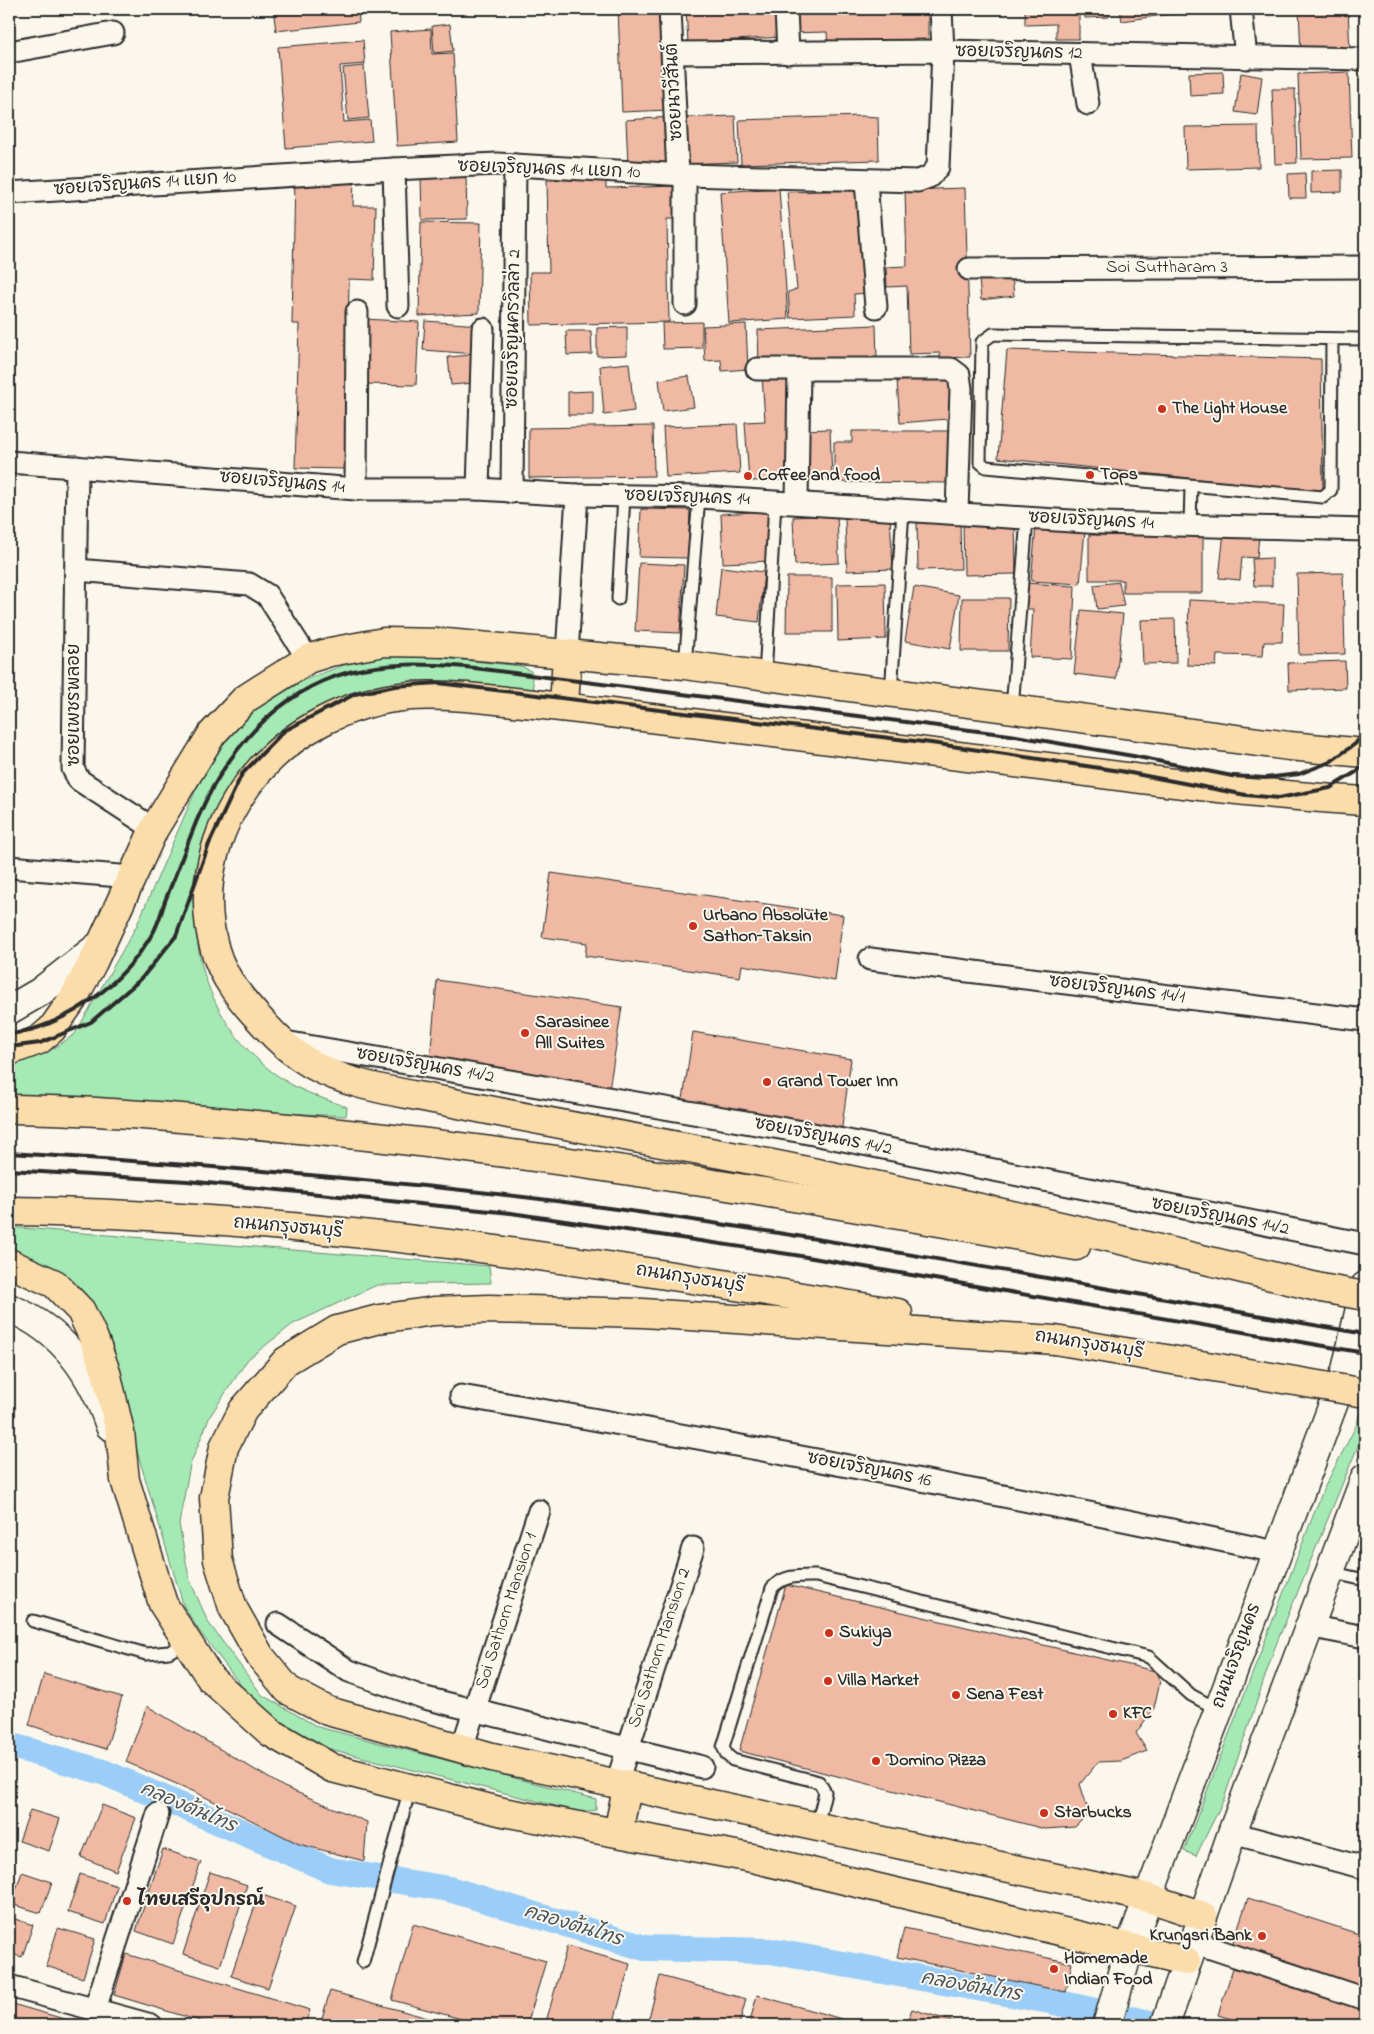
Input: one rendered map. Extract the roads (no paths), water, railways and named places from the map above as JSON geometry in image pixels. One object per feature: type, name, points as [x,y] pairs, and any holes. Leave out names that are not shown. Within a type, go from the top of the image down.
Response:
[{"type":"main road","points":[[9,1051],[39,1040],[52,1029],[77,992],[154,829],[212,734],[245,699],[308,659],[330,652],[384,642],[446,643],[685,665],[891,694],[1289,746],[1365,754]]},
{"type":"main road","points":[[564,707],[567,654]]},
{"type":"main road","points":[[1321,1288],[936,1196],[516,1116],[358,1083],[313,1065],[279,1041],[247,1006],[228,979],[215,952],[209,917],[207,885],[215,846],[230,813],[250,783],[294,737],[338,713],[375,701],[414,696],[458,697],[564,707],[1300,797],[1365,802],[1365,786]]},
{"type":"main road","points":[[9,1010],[40,992],[100,945]]},
{"type":"main road","points":[[9,1109],[218,1121],[422,1141],[648,1173],[875,1210],[1365,1296]]},
{"type":"main road","name":"ถนนกรุงธนบุรี","points":[[9,1211],[206,1221],[406,1238],[745,1287],[1365,1393]]},
{"type":"main road","points":[[9,1263],[54,1284],[81,1311],[94,1339],[110,1388],[120,1432],[125,1480]]},
{"type":"main road","name":"ถนนเจริญนคร","points":[[1107,2025],[1129,1949],[1217,1709],[1276,1552],[1316,1454],[1346,1370],[1365,1286]]},
{"type":"main road","points":[[9,1308],[21,1313],[49,1332],[73,1355],[89,1376],[103,1404],[114,1437],[125,1480],[163,1604],[211,1679],[270,1732],[332,1768],[503,1812],[752,1858],[1129,1949],[1190,1952]]},
{"type":"main road","points":[[1055,1340],[643,1313],[488,1310],[434,1311],[379,1319],[337,1330],[286,1361],[243,1410],[224,1447],[214,1498],[218,1560],[233,1608],[260,1656],[288,1690],[328,1711],[462,1748],[1149,1898],[1203,1916]]},
{"type":"main road","points":[[1166,2021],[1232,1833],[1365,1478]]},
{"type":"main road","points":[[618,1832],[623,1783]]},
{"type":"street","name":"ซอยนาวีสันต์","points":[[670,9],[682,175],[685,304]]},
{"type":"street","points":[[786,9],[788,53]]},
{"type":"street","points":[[941,9],[943,51]]},
{"type":"street","points":[[1241,9],[1246,58]]},
{"type":"street","points":[[9,52],[112,33]]},
{"type":"street","name":"ซอยเจริญนคร 12","points":[[673,53],[943,51],[1246,58],[1365,58]]},
{"type":"street","name":"ซอยเจริญนคร 14 แยก 10","points":[[9,193],[394,169],[516,165],[682,175],[918,181],[929,177],[938,167],[943,51]]},
{"type":"street","points":[[1080,54],[1088,104]]},
{"type":"street","name":"ซอยเจริญนครวิลล่า 2","points":[[512,492],[516,165]]},
{"type":"street","points":[[394,169],[398,306]]},
{"type":"street","points":[[866,181],[876,307]]},
{"type":"street","name":"Soi Suttharam 3","points":[[969,269],[1365,267]]},
{"type":"street","points":[[356,489],[357,312]]},
{"type":"street","points":[[478,489],[483,329]]},
{"type":"street","points":[[757,369],[951,369],[959,374],[961,414],[957,512]]},
{"type":"street","points":[[797,503],[799,369]]},
{"type":"street","name":"ซอยเจริญนคร 14","points":[[9,462],[356,489],[478,489],[578,495],[700,497],[1028,518],[1365,530]]},
{"type":"street","name":"ซอยเพชรพลอย","points":[[77,467],[75,775],[78,780],[154,829]]},
{"type":"street","points":[[567,654],[578,495]]},
{"type":"street","points":[[76,570],[249,584],[267,595],[308,659]]},
{"type":"street","points":[[9,867],[132,878]]},
{"type":"street","name":"ซอยเจริญนคร 14/1","points":[[870,958],[1365,1020]]},
{"type":"street","name":"ซอยเจริญนคร 14/2","points":[[279,1041],[804,1126],[1365,1244]]},
{"type":"street","name":"ซอยเจริญนคร 16","points":[[461,1396],[629,1425],[998,1495],[1276,1552]]},
{"type":"street","name":"Soi Sathorn Mansion 1","points":[[462,1748],[539,1511]]},
{"type":"street","name":"Soi Sathorn Mansion 2","points":[[623,1783],[628,1748],[693,1548]]},
{"type":"street","points":[[278,1624],[349,1672],[424,1698],[702,1767]]},
{"type":"street","points":[[1308,1626],[1365,1637]]},
{"type":"street","points":[[95,2009],[158,1814]]},
{"type":"street","points":[[1232,1833],[1365,1868]]},
{"type":"street","points":[[1190,1952],[1365,1999]]},
{"type":"street","points":[[9,1986],[151,2025]]},
{"type":"lane","points":[[1332,339],[1331,490],[1323,497],[1192,487],[986,467],[980,462],[978,450],[982,342],[993,334],[1365,339]]},
{"type":"lane","points":[[1190,525],[1192,487]]},
{"type":"lane","points":[[618,599],[624,496]]},
{"type":"lane","points":[[685,665],[700,497]]},
{"type":"lane","points":[[766,676],[775,502]]},
{"type":"lane","points":[[891,694],[903,510]]},
{"type":"lane","points":[[1012,709],[1028,518]]},
{"type":"lane","points":[[1329,1572],[1365,1580]]},
{"type":"lane","points":[[817,1826],[825,1792],[819,1782],[733,1760],[726,1755],[723,1747],[772,1588],[780,1580],[798,1576],[816,1576],[1149,1657],[1191,1695],[1217,1709]]},
{"type":"lane","points":[[33,1621],[146,1654],[168,1652],[187,1642]]},
{"type":"lane","points":[[363,1962],[410,1788]]},
{"type":"waterway","name":"คลองต้นไทร","points":[[9,1745],[103,1772],[330,1870],[449,1889],[645,1948],[770,1951],[1050,2001],[1158,2025]]},
{"type":"railway","points":[[9,1034],[35,1029],[68,1014],[87,1003],[118,978],[136,958],[153,932],[197,820],[222,771],[238,749],[256,728],[298,694],[323,681],[349,672],[407,665],[466,667],[1010,735],[1133,756],[1232,776],[1265,778],[1299,774],[1330,762],[1355,744],[1365,732]]},
{"type":"railway","points":[[9,1047],[40,1043],[91,1022],[141,979],[176,936],[209,844],[242,774],[284,731],[355,694],[395,686],[438,683],[931,743],[1120,771],[1246,795],[1279,798],[1330,788],[1356,772],[1365,764]]},
{"type":"railway","points":[[9,1153],[287,1173],[426,1186],[564,1202],[865,1247],[1365,1334]]},
{"type":"railway","points":[[9,1170],[187,1181],[511,1213],[795,1255],[1365,1353]]},
{"type":"place","name":"The Light House","points":[[1162,409]]},
{"type":"place","name":"Tops","points":[[1090,475]]},
{"type":"place","name":"Coffee and food","points":[[748,476]]},
{"type":"place","name":"Urbano Absolute Sathon–Taksin","points":[[693,926]]},
{"type":"place","name":"Sarasinee All Suites","points":[[525,1033]]},
{"type":"place","name":"Grand Tower Inn","points":[[767,1082]]},
{"type":"place","name":"Sukiya","points":[[829,1633]]},
{"type":"place","name":"Villa Market","points":[[828,1681]]},
{"type":"place","name":"Sena Fest","points":[[956,1695]]},
{"type":"place","name":"KFC","points":[[1113,1714]]},
{"type":"place","name":"Domino Pizza","points":[[876,1761]]},
{"type":"place","name":"Starbucks","points":[[1044,1813]]},
{"type":"place","name":"ไทยเสรีอุปกรณ์","points":[[127,1901]]},
{"type":"place","name":"Krungsri Bank","points":[[1262,1936]]},
{"type":"place","name":"Homemade Indian Food","points":[[1054,1969]]}]
